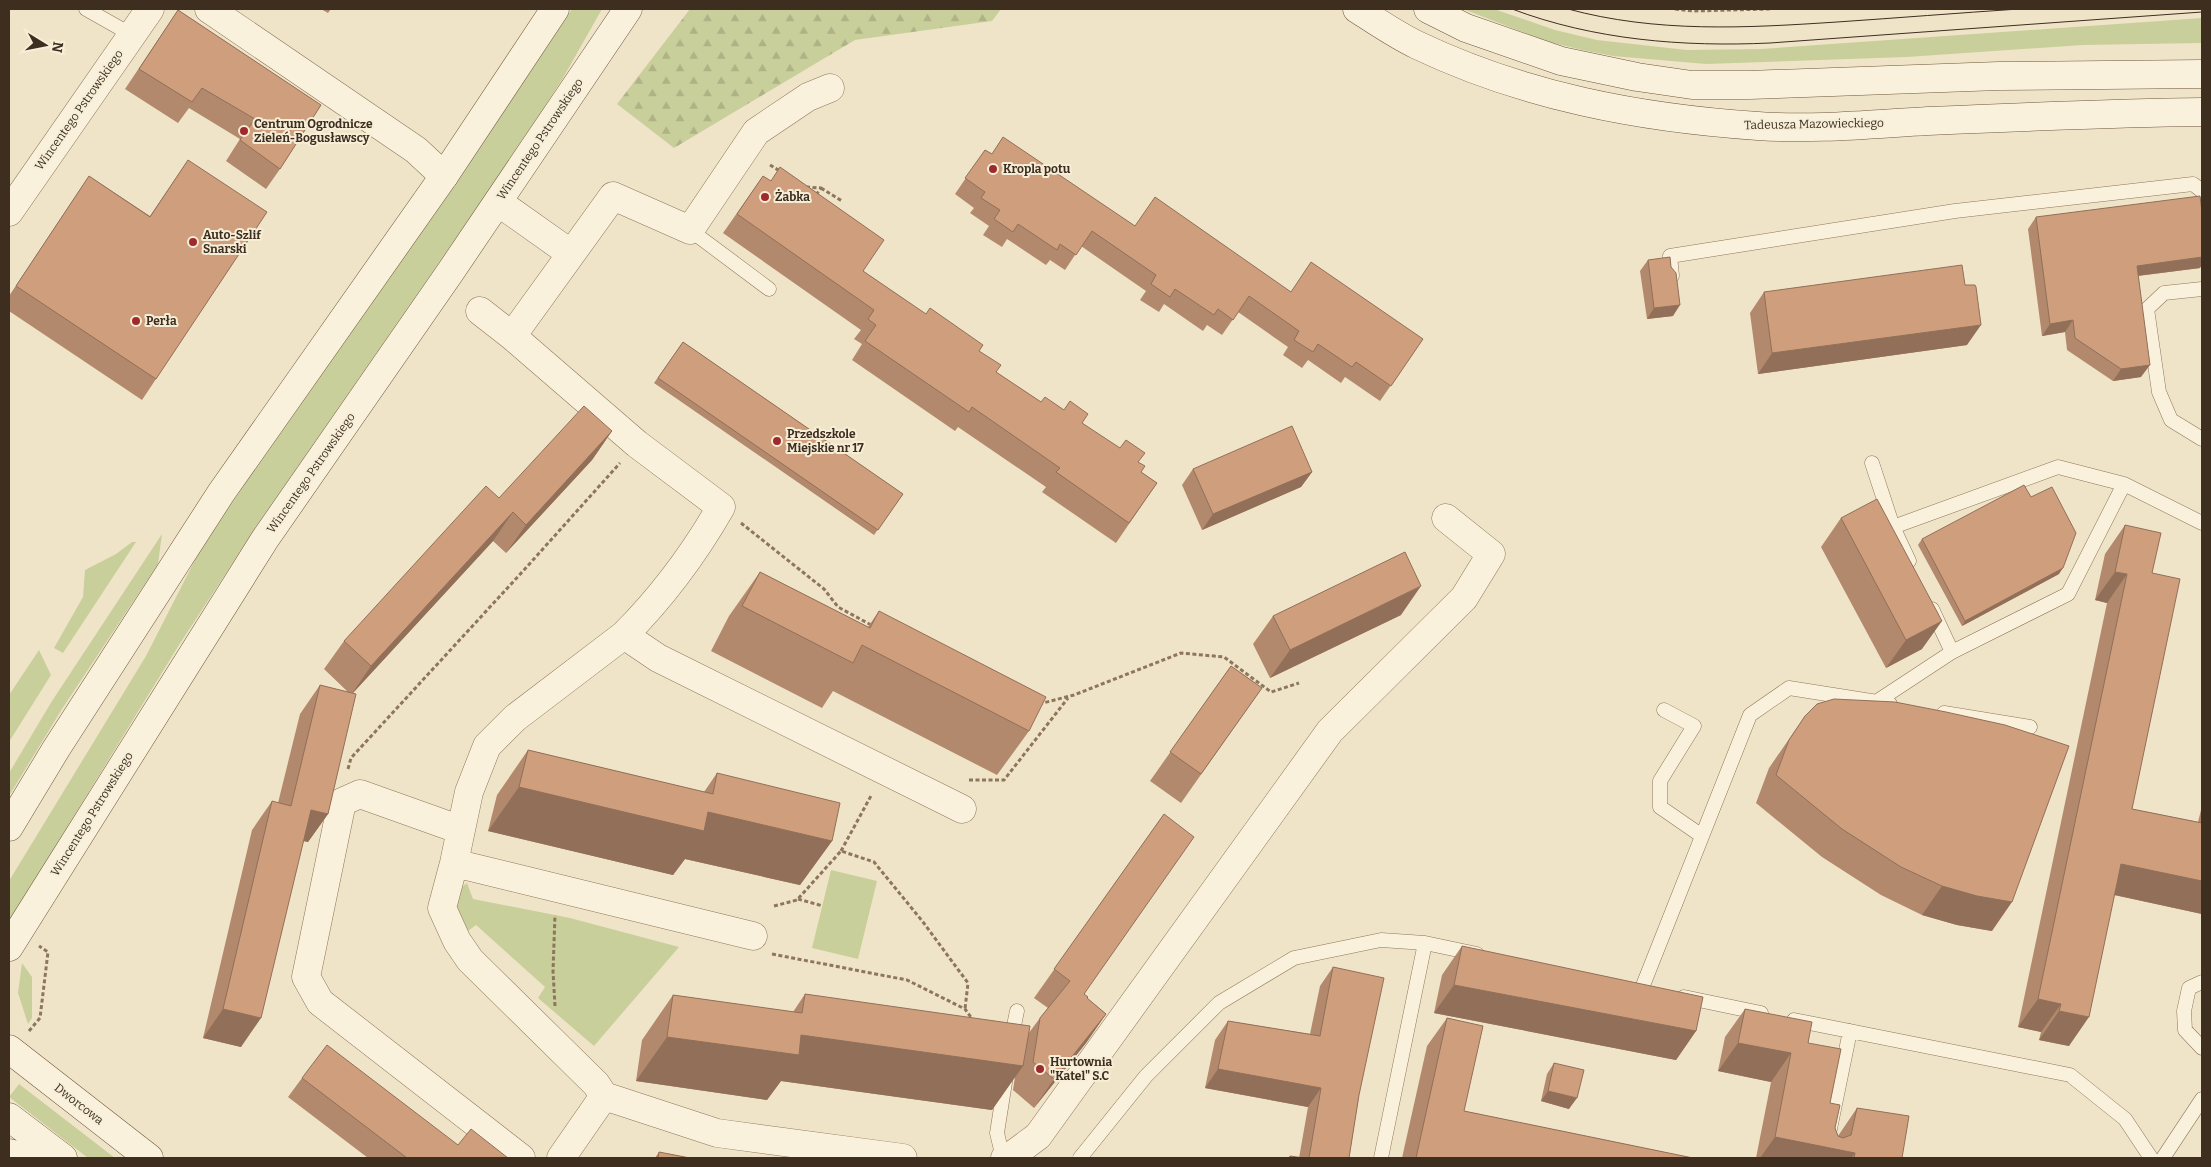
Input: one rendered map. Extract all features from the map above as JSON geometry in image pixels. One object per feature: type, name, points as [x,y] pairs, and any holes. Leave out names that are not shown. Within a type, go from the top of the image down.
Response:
[{"type":"street","name":"Wincentego Pstrowskiego","points":[[9,212],[150,9]]},
{"type":"street","points":[[209,9],[416,150],[444,176]]},
{"type":"street","points":[[9,828],[56,749],[221,493],[444,176],[555,9]]},
{"type":"street","name":"Wincentego Pstrowskiego","points":[[9,947],[265,539],[498,202],[628,9]]},
{"type":"street","name":"Tadeusza Mazowieckiego","points":[[1357,9],[1416,44],[1500,79],[1561,98],[1607,108],[1670,118],[1760,126],[1841,125],[2089,113],[2202,112]]},
{"type":"street","points":[[1428,9],[1466,28],[1561,61],[1637,77],[1692,85],[1749,85],[1999,76],[2202,74]]},
{"type":"street","points":[[512,336],[612,196],[690,230],[756,132],[808,97],[830,88]]},
{"type":"street","points":[[498,202],[570,253]]},
{"type":"street","points":[[480,311],[512,336],[637,444],[721,507],[688,560],[644,615],[624,635],[515,718],[487,746],[469,792],[442,908],[457,941],[470,960],[596,1084],[604,1096],[717,1133],[903,1158]]},
{"type":"street","points":[[1004,1158],[1011,1156],[1038,1136],[1330,730],[1464,598],[1491,554],[1446,518]]},
{"type":"street","points":[[624,635],[658,658],[962,809]]},
{"type":"street","points":[[461,830],[360,794],[342,802],[306,977],[320,1002],[521,1158]]},
{"type":"street","points":[[454,863],[758,944]]},
{"type":"street","name":"Dworcowa","points":[[10,1050],[149,1158]]},
{"type":"street","points":[[561,1158],[604,1096]]},
{"type":"street","points":[[9,1117],[63,1158]]},
{"type":"street","points":[[9,1153],[26,1158]]},
{"type":"lane","points":[[86,9],[132,35]]},
{"type":"lane","points":[[1672,276],[1670,256],[1955,212],[2193,184],[2202,191]]},
{"type":"lane","points":[[690,230],[769,288]]},
{"type":"lane","points":[[2202,289],[2164,293],[2147,309],[2159,392],[2171,420],[2202,439]]},
{"type":"lane","points":[[1872,463],[1893,527],[1914,572]]},
{"type":"lane","points":[[1893,527],[2058,467],[2124,484],[2202,523]]},
{"type":"lane","points":[[1876,702],[1952,652],[2068,594],[2124,484]]},
{"type":"lane","points":[[1926,598],[1952,652]]},
{"type":"lane","points":[[1642,988],[1750,715],[1789,688],[1905,706]]},
{"type":"lane","points":[[1664,710],[1694,726],[1660,781],[1660,807],[1702,836]]},
{"type":"lane","points":[[1934,711],[2030,726]]},
{"type":"lane","points":[[1080,1158],[1146,1076],[1219,1003],[1294,958],[1381,940],[1424,943],[1491,957]]},
{"type":"lane","points":[[1381,1158],[1424,943]]},
{"type":"lane","points":[[2202,982],[2189,988],[2184,1011],[2185,1030],[2202,1048]]},
{"type":"lane","points":[[1670,994],[2070,1075],[2125,1119],[2151,1158]]},
{"type":"lane","points":[[1004,1158],[998,1133],[1008,1057],[1017,1011]]},
{"type":"lane","points":[[1824,1158],[1850,1031]]},
{"type":"lane","points":[[2164,1158],[2202,1099]]},
{"type":"path","points":[[1675,9],[1693,11],[1770,9]]},
{"type":"path","points":[[770,165],[783,174]]},
{"type":"path","points":[[801,186],[821,188],[842,201]]},
{"type":"path","points":[[813,201],[821,188]]},
{"type":"path","points":[[342,802],[351,758],[637,444]]},
{"type":"path","points":[[721,507],[824,589],[838,607],[881,630]]},
{"type":"path","points":[[1036,705],[1068,697],[1181,653],[1224,657],[1271,692],[1299,683]]},
{"type":"path","points":[[969,780],[1004,780],[1068,697]]},
{"type":"path","points":[[774,906],[798,899],[841,851],[869,800]]},
{"type":"path","points":[[841,851],[874,862],[923,922],[968,983],[965,1009]]},
{"type":"path","points":[[798,899],[823,906]]},
{"type":"path","points":[[549,1039],[555,1012],[553,971],[556,910]]},
{"type":"path","points":[[758,944],[907,980],[965,1009],[974,1022]]},
{"type":"path","points":[[10,1050],[40,1018],[48,952]]},
{"type":"green space","points":[[572,9],[602,9],[563,78],[515,153],[264,515],[179,645],[10,920],[9,881],[146,656],[197,556]]},
{"type":"green space","points":[[690,9],[1001,9],[992,21],[855,40],[674,148],[617,104]]},
{"type":"green space","points":[[1463,9],[1494,9],[1555,30],[1597,40],[1687,50],[1761,49],[2202,18],[2202,43],[2083,45],[1907,57],[1706,64],[1613,56],[1582,50],[1545,41]]},
{"type":"green space","points":[[162,534],[158,564],[62,709],[9,796],[9,773],[52,701]]},
{"type":"green space","points":[[132,542],[136,542],[63,653],[54,648],[83,597],[85,570],[116,554]]},
{"type":"green space","points":[[39,650],[51,675],[9,742],[9,695]]},
{"type":"green space","points":[[831,870],[877,881],[858,959],[812,948]]},
{"type":"green space","points":[[467,883],[473,899],[570,918],[679,947],[594,1046],[538,998],[545,987],[476,925],[468,931],[455,903],[459,889]]},
{"type":"green space","points":[[22,963],[32,977],[32,1018],[28,1024],[18,993]]},
{"type":"green space","points":[[19,1084],[115,1158],[88,1158],[9,1097]]},
{"type":"building","points":[[178,10],[321,105],[280,169],[240,140],[255,119],[202,88],[192,102],[139,69]]},
{"type":"building","points":[[1003,137],[1135,226],[1155,197],[1291,292],[1311,262],[1423,339],[1391,386],[1356,362],[1352,367],[1318,344],[1313,352],[1294,340],[1299,331],[1249,296],[1233,320],[1218,309],[1214,315],[1175,289],[1170,297],[1151,284],[1156,275],[1092,231],[1076,255],[1060,244],[1057,250],[1018,224],[1013,232],[994,219],[1000,210],[981,198],[985,192],[965,178],[985,150],[992,154]]},
{"type":"building","points":[[188,160],[267,212],[156,379],[16,286],[89,176],[150,217]]},
{"type":"building","points":[[780,167],[884,240],[863,271],[926,314],[930,308],[983,345],[979,351],[1001,365],[996,372],[1041,402],[1045,397],[1064,410],[1070,401],[1088,414],[1082,423],[1120,448],[1126,440],[1145,453],[1138,462],[1145,466],[1141,472],[1157,483],[1129,523],[1056,472],[1060,468],[972,407],[969,412],[865,341],[876,325],[868,319],[874,310],[737,214],[763,176],[771,181]]},
{"type":"building","points":[[2200,196],[2202,257],[2137,266],[2150,365],[2121,369],[2075,338],[2073,320],[2050,324],[2036,217]]},
{"type":"building","points":[[1670,257],[1671,267],[1676,273],[1680,305],[1654,308],[1648,260]]},
{"type":"building","points":[[1962,265],[1965,285],[1975,285],[1976,287],[1981,325],[1772,353],[1764,292]]},
{"type":"building","name":"Przedszkole Miejskie nr 17","points":[[683,342],[903,494],[878,530],[658,378]]},
{"type":"building","points":[[584,406],[612,431],[526,525],[513,512],[371,666],[344,641],[486,486],[499,498]]},
{"type":"building","points":[[1292,426],[1312,472],[1213,514],[1193,469]]},
{"type":"building","points":[[2024,485],[2031,497],[2052,487],[2076,533],[2063,568],[1965,621],[1922,539]]},
{"type":"building","points":[[1877,499],[1942,621],[1906,640],[1841,518]]},
{"type":"building","points":[[2125,525],[2161,533],[2152,573],[2180,579],[2132,809],[2202,823],[2202,881],[2121,864],[2089,1017],[2059,1011],[2061,1004],[2038,999],[2127,574],[2115,572]]},
{"type":"building","points":[[1405,552],[1421,586],[1290,650],[1273,616]]},
{"type":"building","points":[[760,572],[870,628],[879,611],[1046,697],[1029,731],[862,645],[853,663],[742,606]]},
{"type":"building","points":[[1231,666],[1262,688],[1201,774],[1170,752]]},
{"type":"building","points":[[320,685],[356,694],[328,814],[311,810],[261,1018],[223,1009],[272,801],[291,806]]},
{"type":"building","points":[[1834,699],[1895,702],[1946,712],[2005,725],[2069,746],[2012,902],[1977,896],[1942,886],[1901,867],[1842,829],[1776,775],[1789,740],[1805,716],[1817,704]]},
{"type":"building","points":[[528,750],[713,794],[717,773],[840,803],[832,841],[708,812],[704,831],[519,787]]},
{"type":"building","points":[[1164,814],[1194,837],[1084,994],[1106,1014],[1054,1079],[1033,1062],[1040,1018],[1070,981],[1054,969]]},
{"type":"building","points":[[1462,946],[1703,997],[1696,1031],[1454,985]]},
{"type":"building","points":[[1333,967],[1384,978],[1359,1095],[1349,1158],[1309,1158],[1321,1088],[1218,1069],[1228,1021],[1320,1036]]},
{"type":"building","points":[[805,994],[1030,1026],[1023,1066],[801,1035],[799,1055],[667,1037],[673,995],[802,1013]]},
{"type":"building","points":[[1745,1009],[1812,1022],[1808,1043],[1841,1049],[1830,1103],[1840,1105],[1835,1128],[1838,1136],[1843,1138],[1851,1135],[1857,1108],[1909,1116],[1902,1158],[1854,1158],[1855,1153],[1775,1137],[1791,1053],[1738,1043]]},
{"type":"building","points":[[1447,1018],[1483,1026],[1464,1111],[1693,1158],[1416,1158]]},
{"type":"building","points":[[327,1045],[458,1145],[471,1129],[508,1158],[407,1158],[302,1078]]},
{"type":"building","points":[[1554,1063],[1584,1070],[1577,1098],[1548,1091]]},
{"type":"building","points":[[659,1152],[690,1158],[658,1158]]},
{"type":"tram line","points":[[1512,9],[1543,20],[1607,34],[1639,39],[1705,44],[1770,43],[2202,12]]},
{"type":"tram line","points":[[1568,9],[1634,22],[1701,27],[1803,24],[2019,9]]},
{"type":"place","name":"Centrum Ogrodnicze Zieleń-Bogusławscy","points":[[244,131]]},
{"type":"place","name":"Kropla potu","points":[[993,169]]},
{"type":"place","name":"Żabka","points":[[765,197]]},
{"type":"place","name":"Auto-Szlif Snarski","points":[[193,242]]},
{"type":"place","name":"Perła","points":[[136,321]]},
{"type":"place","name":"Przedszkole Miejskie nr 17","points":[[777,441]]},
{"type":"place","name":"Hurtownia \"Katel\" S.C","points":[[1040,1069]]}]
